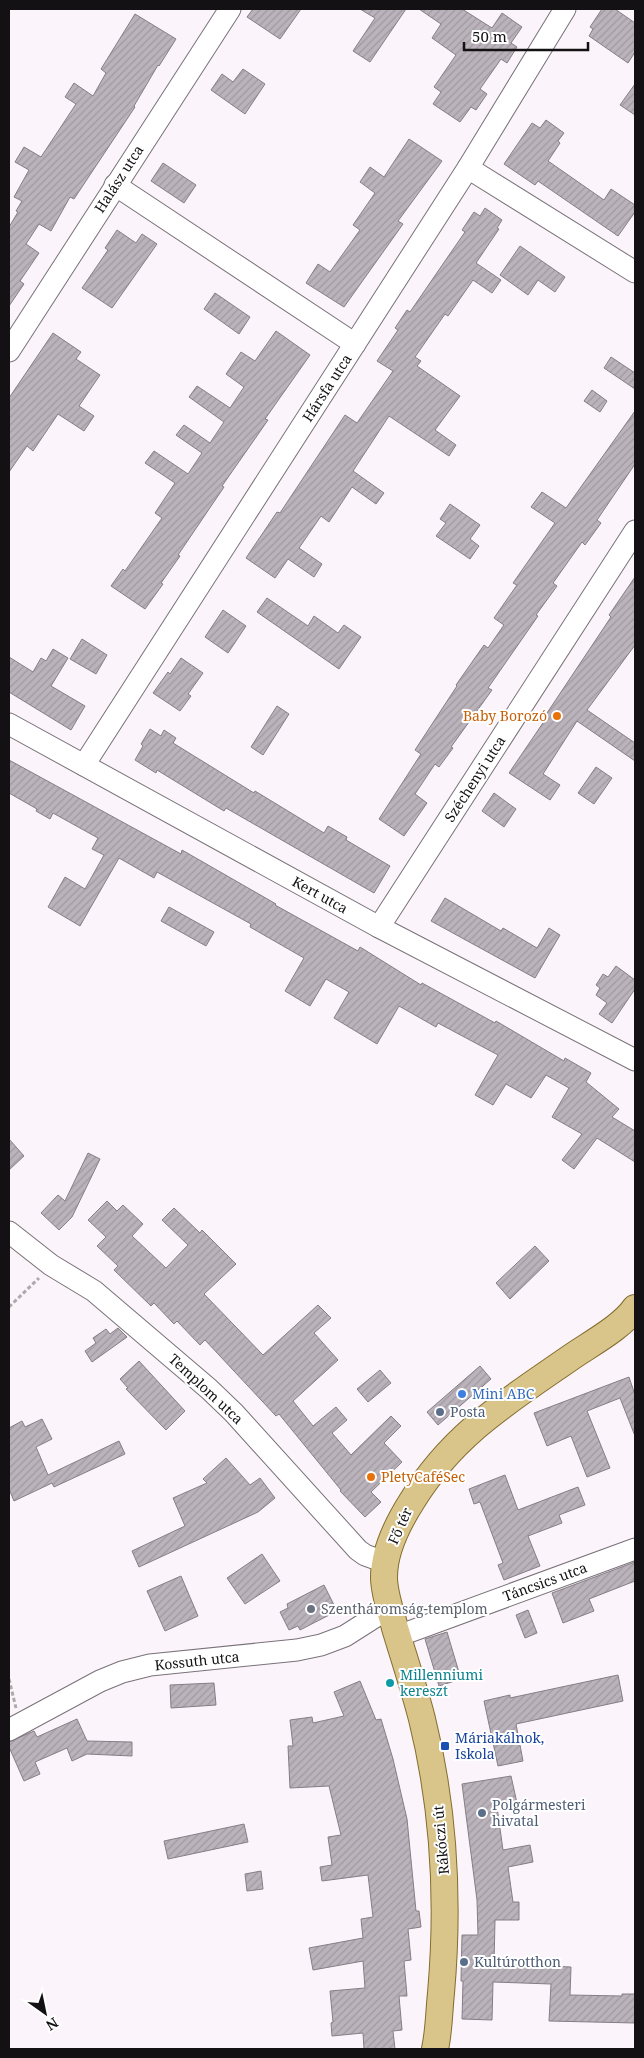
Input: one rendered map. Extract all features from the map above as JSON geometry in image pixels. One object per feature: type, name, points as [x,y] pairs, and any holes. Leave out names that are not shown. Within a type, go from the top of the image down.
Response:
[{"type":"main road","name":"Fő tér","points":[[398,1636],[389,1608],[384,1578],[386,1563],[391,1541],[410,1503],[426,1479],[459,1441],[482,1420],[607,1332],[635,1308]]},
{"type":"main road","name":"Rákóczi út","points":[[398,1636],[422,1719],[434,1773],[442,1841],[444,1887],[443,1971],[435,2049]]},
{"type":"street","name":"Halász utca","points":[[9,351],[230,9]]},
{"type":"street","name":"Hársfa utca","points":[[84,765],[468,168],[566,9]]},
{"type":"street","points":[[468,168],[635,272]]},
{"type":"street","points":[[115,185],[355,344]]},
{"type":"street","name":"Széchenyi utca","points":[[379,927],[635,530]]},
{"type":"street","name":"Kert utca","points":[[9,724],[379,927],[635,1060]]},
{"type":"street","name":"Templom utca","points":[[9,1232],[51,1265],[94,1291],[209,1389],[234,1413],[358,1550],[365,1555],[386,1563]]},
{"type":"street","name":"Táncsics utca","points":[[398,1636],[635,1549]]},
{"type":"street","name":"Kossuth utca","points":[[15,1719],[122,1672],[150,1665],[297,1650],[321,1645],[345,1636],[389,1608]]},
{"type":"path","points":[[9,1307],[51,1265]]},
{"type":"path","points":[[9,1679],[15,1719]]},
{"type":"path","points":[[9,1706],[15,1719]]},
{"type":"building","points":[[253,9],[301,9],[280,39],[247,17]]},
{"type":"building","points":[[360,9],[406,9],[370,62],[353,51],[375,18]]},
{"type":"building","points":[[419,9],[462,9],[492,28],[502,13],[522,27],[511,43],[517,47],[507,63],[501,59],[480,89],[487,94],[476,110],[471,107],[460,122],[433,104],[441,92],[434,87],[456,55],[432,38],[441,24]]},
{"type":"building","points":[[602,9],[615,9],[635,23],[635,52],[628,63],[589,36],[593,29],[590,27]]},
{"type":"building","points":[[135,14],[176,39],[158,65],[135,107],[74,199],[70,197],[51,231],[39,224],[26,244],[39,253],[20,281],[24,284],[9,306],[9,227],[22,201],[14,197],[29,170],[15,162],[24,147],[41,157],[76,104],[65,97],[74,83],[93,96],[106,73],[101,69]]},
{"type":"building","points":[[243,69],[265,84],[245,114],[211,90],[222,74],[233,82]]},
{"type":"building","points":[[635,84],[635,115],[620,105]]},
{"type":"building","points":[[546,120],[564,133],[548,161],[604,200],[611,189],[635,205],[635,212],[618,236],[538,181],[535,185],[504,164],[532,123],[540,128]]},
{"type":"building","points":[[409,139],[442,161],[398,221],[403,224],[344,307],[306,283],[318,264],[330,272],[360,230],[353,225],[375,193],[360,182],[370,167],[384,177]]},
{"type":"building","points":[[163,163],[196,185],[184,203],[151,181]]},
{"type":"building","points":[[485,208],[502,220],[497,228],[499,229],[476,263],[501,280],[492,293],[473,280],[448,316],[445,314],[415,357],[421,361],[417,366],[460,396],[435,430],[456,445],[449,456],[389,416],[353,471],[384,493],[376,504],[352,487],[329,522],[321,516],[299,548],[322,564],[314,577],[288,559],[275,578],[246,558],[277,512],[280,513],[345,415],[357,423],[393,371],[377,361],[398,330],[395,328],[407,310],[410,312],[465,232],[462,230],[474,212],[480,216]]},
{"type":"building","points":[[117,230],[136,243],[142,234],[157,244],[112,308],[82,288],[108,250],[105,248]]},
{"type":"building","points":[[520,246],[565,277],[555,292],[538,280],[528,295],[500,275]]},
{"type":"building","points":[[215,293],[250,317],[239,334],[204,309]]},
{"type":"building","points":[[276,331],[310,355],[265,419],[268,420],[222,486],[224,487],[178,555],[180,556],[161,583],[163,584],[145,609],[111,586],[123,569],[125,571],[162,518],[155,513],[175,483],[145,463],[154,451],[188,474],[202,453],[176,435],[184,425],[210,443],[224,422],[189,397],[197,386],[230,408],[244,387],[226,374],[241,352],[255,361]]},
{"type":"building","points":[[53,333],[81,352],[76,359],[100,375],[79,406],[94,416],[84,431],[58,414],[33,451],[27,446],[9,472],[9,398]]},
{"type":"building","points":[[611,357],[635,373],[635,389],[604,368]]},
{"type":"building","points":[[592,390],[607,401],[600,412],[584,401]]},
{"type":"building","points":[[635,411],[635,464],[597,520],[601,523],[585,545],[582,542],[553,583],[557,586],[488,688],[492,690],[439,767],[435,764],[415,794],[427,803],[404,836],[379,819],[421,754],[415,750],[456,685],[484,645],[488,648],[504,625],[494,618],[517,585],[513,583],[555,523],[531,507],[542,492],[566,508]]},
{"type":"building","points":[[450,504],[480,525],[470,539],[479,546],[470,559],[436,536],[446,523],[440,519]]},
{"type":"building","points":[[635,577],[635,645],[587,710],[635,743],[635,761],[577,721],[543,774],[560,785],[550,800],[509,773],[547,717],[545,716],[611,617],[609,615]]},
{"type":"building","points":[[267,598],[308,626],[314,616],[338,633],[344,625],[361,637],[339,669],[257,612]]},
{"type":"building","points":[[223,610],[246,626],[228,653],[205,637]]},
{"type":"building","points":[[82,639],[107,655],[96,674],[70,659]]},
{"type":"building","points":[[53,649],[68,658],[51,686],[85,706],[71,730],[9,692],[9,657],[33,672],[41,658],[46,661]]},
{"type":"building","points":[[181,658],[203,673],[188,694],[191,696],[180,711],[153,693]]},
{"type":"building","points":[[277,706],[289,714],[263,755],[251,747]]},
{"type":"building","points":[[150,729],[161,736],[164,730],[176,738],[173,743],[254,793],[255,791],[324,833],[328,826],[347,837],[346,840],[390,866],[374,893],[226,808],[224,811],[157,770],[156,773],[135,760],[143,746],[141,744]]},
{"type":"building","points":[[9,760],[181,854],[182,850],[358,951],[360,947],[421,985],[422,983],[495,1023],[496,1021],[564,1061],[565,1058],[591,1073],[586,1082],[619,1109],[612,1117],[635,1131],[635,1162],[597,1138],[574,1169],[562,1160],[582,1134],[552,1117],[569,1088],[546,1075],[531,1098],[506,1084],[493,1105],[475,1095],[498,1055],[438,1023],[436,1027],[399,1006],[377,1044],[334,1018],[349,992],[326,979],[310,1006],[285,991],[304,958],[250,927],[251,924],[157,872],[154,878],[119,858],[80,926],[48,907],[65,877],[85,889],[104,855],[92,849],[98,838],[53,813],[50,819],[9,793]]},
{"type":"building","points":[[596,767],[612,778],[594,804],[578,793]]},
{"type":"building","points":[[494,793],[516,809],[504,827],[482,811]]},
{"type":"building","points":[[445,898],[501,931],[503,928],[537,948],[549,928],[560,935],[535,978],[431,921]]},
{"type":"building","points":[[169,907],[214,932],[206,946],[161,921]]},
{"type":"building","points":[[616,966],[635,980],[635,989],[612,1023],[599,1014],[607,1003],[596,995],[600,988],[596,985],[603,974],[608,977]]},
{"type":"building","points":[[9,1139],[24,1156],[9,1170]]},
{"type":"building","points":[[88,1153],[100,1159],[72,1217],[59,1230],[41,1213],[58,1195],[65,1201]]},
{"type":"building","points":[[107,1201],[117,1211],[123,1205],[143,1224],[132,1236],[166,1268],[188,1245],[162,1220],[174,1208],[200,1233],[202,1230],[236,1264],[204,1294],[263,1355],[318,1305],[331,1318],[314,1333],[338,1360],[293,1401],[313,1426],[336,1407],[347,1420],[332,1433],[351,1455],[391,1416],[401,1426],[384,1443],[402,1462],[371,1492],[381,1502],[365,1517],[340,1491],[279,1414],[276,1416],[205,1340],[200,1345],[177,1321],[174,1324],[154,1303],[151,1306],[114,1270],[118,1266],[97,1246],[106,1237],[88,1220]]},
{"type":"building","points":[[535,1246],[549,1261],[510,1299],[496,1283]]},
{"type":"building","points":[[118,1328],[127,1337],[92,1362],[85,1351],[96,1343],[93,1338],[106,1329],[110,1334]]},
{"type":"building","points":[[139,1361],[185,1411],[166,1430],[126,1389],[128,1388],[120,1379]]},
{"type":"building","points":[[480,1366],[491,1379],[438,1425],[427,1412]]},
{"type":"building","points":[[380,1370],[391,1383],[368,1402],[357,1389]]},
{"type":"building","points":[[629,1377],[635,1395],[635,1436],[620,1398],[587,1411],[610,1468],[587,1477],[571,1436],[547,1446],[534,1413]]},
{"type":"building","points":[[42,1419],[52,1439],[36,1447],[48,1475],[119,1441],[125,1454],[54,1487],[52,1483],[14,1501],[9,1489],[9,1428],[22,1421],[25,1427]]},
{"type":"building","points":[[226,1458],[250,1485],[260,1478],[275,1498],[258,1512],[139,1567],[132,1551],[185,1526],[173,1498],[207,1483],[203,1479]]},
{"type":"building","points":[[505,1475],[518,1510],[578,1487],[585,1505],[559,1515],[562,1523],[528,1536],[540,1566],[504,1580],[498,1565],[503,1563],[480,1502],[474,1504],[469,1489]]},
{"type":"building","points":[[262,1554],[280,1581],[245,1604],[227,1578]]},
{"type":"building","points":[[635,1562],[635,1581],[589,1599],[594,1611],[563,1623],[552,1593]]},
{"type":"building","points":[[181,1576],[198,1616],[165,1631],[147,1591]]},
{"type":"building","name":"Szentháromság-templom","points":[[324,1585],[337,1611],[300,1630],[298,1626],[289,1630],[280,1612],[288,1608],[287,1604]]},
{"type":"building","points":[[528,1610],[537,1633],[525,1638],[516,1615]]},
{"type":"building","points":[[447,1632],[461,1679],[439,1686],[425,1639]]},
{"type":"building","points":[[618,1675],[623,1701],[516,1724],[523,1761],[498,1766],[484,1701],[510,1695],[510,1698]]},
{"type":"building","points":[[360,1681],[376,1720],[381,1719],[393,1759],[407,1819],[416,1911],[419,1911],[421,1927],[408,1929],[411,1960],[404,1961],[407,1996],[399,1996],[402,2030],[393,2031],[395,2049],[364,2049],[363,2033],[332,2036],[331,2023],[333,2022],[330,1991],[365,1988],[363,1961],[313,1970],[309,1948],[363,1938],[361,1919],[373,1917],[368,1875],[322,1881],[320,1867],[332,1865],[328,1837],[341,1835],[329,1786],[290,1788],[288,1746],[293,1746],[290,1720],[312,1717],[313,1723],[344,1716],[334,1692]]},
{"type":"building","points":[[214,1683],[216,1705],[171,1708],[170,1685]]},
{"type":"building","points":[[77,1719],[87,1741],[132,1742],[132,1756],[87,1754],[72,1761],[67,1748],[35,1762],[40,1774],[24,1781],[9,1747],[9,1742],[34,1731],[37,1737]]},
{"type":"building","points":[[511,1776],[517,1803],[497,1807],[503,1850],[530,1845],[533,1862],[508,1867],[513,1902],[519,1902],[519,1920],[495,1920],[494,1964],[571,1967],[570,1995],[622,1996],[622,1994],[635,1994],[635,2023],[549,2021],[551,1984],[493,1982],[492,2020],[462,2019],[462,1935],[478,1935],[477,1900],[462,1784]]},
{"type":"building","points":[[244,1824],[248,1842],[168,1859],[164,1841]]},
{"type":"building","points":[[261,1871],[263,1889],[247,1891],[245,1874]]},
{"type":"place","name":"Baby Borozó","points":[[557,716]]},
{"type":"place","name":"Mini ABC","points":[[462,1394]]},
{"type":"place","name":"Posta","points":[[440,1412]]},
{"type":"place","name":"PletyCaféSec","points":[[371,1477]]},
{"type":"place","name":"Szentháromság-templom","points":[[311,1609]]},
{"type":"place","name":"Millenniumi kereszt","points":[[390,1683]]},
{"type":"place","name":"Máriakálnok, Iskola","points":[[445,1746]]},
{"type":"place","name":"Polgármesteri hivatal","points":[[482,1813]]},
{"type":"place","name":"Kultúrotthon","points":[[464,1962]]}]
